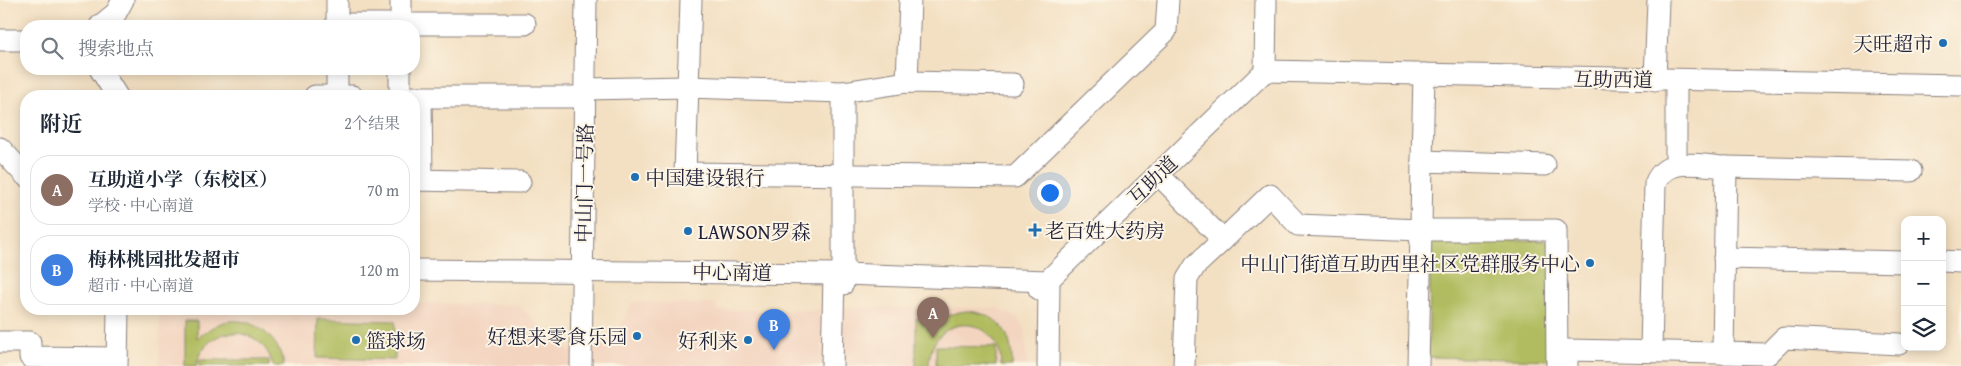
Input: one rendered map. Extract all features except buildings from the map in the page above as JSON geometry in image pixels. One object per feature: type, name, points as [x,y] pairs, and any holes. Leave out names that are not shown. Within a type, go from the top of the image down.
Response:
[{"type":"street","points":[[107,20],[116,13],[123,0]]},
{"type":"street","points":[[337,0],[337,20]]},
{"type":"street","points":[[401,0],[401,20]]},
{"type":"street","name":"中山门一号路","points":[[581,366],[586,0]]},
{"type":"street","points":[[691,0],[685,173],[1015,177],[1166,31],[1168,0]]},
{"type":"street","points":[[907,82],[910,0]]},
{"type":"street","points":[[1265,71],[1266,0]]},
{"type":"street","points":[[1658,0],[1665,80],[1676,164]]},
{"type":"street","points":[[420,25],[525,24]]},
{"type":"street","points":[[0,40],[20,40]]},
{"type":"street","name":"互助西道","points":[[1265,71],[1961,85]]},
{"type":"street","name":"互助道","points":[[1044,285],[1265,71]]},
{"type":"street","points":[[1418,366],[1424,74]]},
{"type":"street","points":[[104,75],[113,90]]},
{"type":"street","points":[[337,75],[337,90]]},
{"type":"street","points":[[400,75],[400,90]]},
{"type":"street","points":[[420,97],[585,93],[687,87],[843,92],[907,82],[1013,84]]},
{"type":"street","points":[[832,366],[838,279],[843,92]]},
{"type":"street","points":[[0,148],[20,170]]},
{"type":"street","points":[[1422,161],[1545,165]]},
{"type":"street","points":[[1651,350],[1655,184],[1662,171],[1676,164],[1726,167],[1911,171]]},
{"type":"street","points":[[1723,353],[1726,167]]},
{"type":"street","points":[[1158,174],[1223,240]]},
{"type":"street","points":[[420,180],[520,182]]},
{"type":"street","points":[[1184,366],[1187,279],[1196,266],[1270,196],[1298,225],[1420,230],[1556,230],[1557,366]]},
{"type":"street","points":[[1724,258],[1901,262]]},
{"type":"street","points":[[1946,261],[1961,262]]},
{"type":"street","name":"中心南道","points":[[420,270],[582,276],[838,279],[1044,285]]},
{"type":"street","name":"中心南道","points":[[420,279],[582,276]]},
{"type":"street","points":[[1038,366],[1044,285]]},
{"type":"street","points":[[1044,285],[1048,366]]},
{"type":"street","points":[[110,315],[113,362]]},
{"type":"street","points":[[113,362],[117,315]]},
{"type":"street","points":[[1567,366],[1567,350],[1651,350],[1723,353],[1749,360],[1768,354],[1784,338],[1899,344]]},
{"type":"street","points":[[0,342],[30,342],[30,357],[113,362]]},
{"type":"shaded area","points":[[632,302],[716,304],[716,310],[823,310],[823,366],[159,366],[160,315],[420,315],[420,303],[519,305],[555,343],[571,351],[587,351],[606,343],[619,330]]},
{"type":"shaded area","points":[[840,307],[998,308],[1017,318],[1025,329],[1027,366],[839,366]]},
{"type":"green space","points":[[1431,238],[1554,241],[1551,360],[1428,357]]},
{"type":"green space","points":[[966,311],[988,316],[1002,327],[1010,344],[1012,366],[1001,366],[998,348],[990,335],[978,328],[965,325],[952,327],[941,335],[932,348],[929,366],[916,366],[916,318],[928,319],[928,331],[944,317]]},
{"type":"green space","name":"篮球场","points":[[318,319],[395,321],[395,360],[317,358]]},
{"type":"green space","points":[[185,321],[197,321],[197,338],[224,322],[235,321],[255,325],[271,338],[277,346],[284,366],[273,366],[267,352],[258,341],[247,335],[234,333],[222,335],[210,341],[201,352],[196,366],[185,366]]},
{"type":"green space","points":[[936,346],[996,347],[996,366],[936,366]]},
{"type":"green space","points":[[199,360],[269,360],[269,366],[199,366]]},
{"type":"place","name":"天旺超市","points":[[1943,43]]},
{"type":"place","name":"中国建设银行","points":[[635,177]]},
{"type":"place","name":"老百姓大药房","points":[[1035,230]]},
{"type":"place","name":"LAWSON罗森","points":[[688,231]]},
{"type":"place","name":"中山门街道互助西里社区党群服务中心","points":[[1590,263]]},
{"type":"place","name":"好想来零食乐园","points":[[637,336]]},
{"type":"place","name":"互助道小学（东校区）","points":[[933,338]]},
{"type":"place","name":"篮球场","points":[[356,340]]},
{"type":"place","name":"好利来","points":[[748,340]]},
{"type":"place","name":"梅林桃园批发超市","points":[[774,350]]}]
